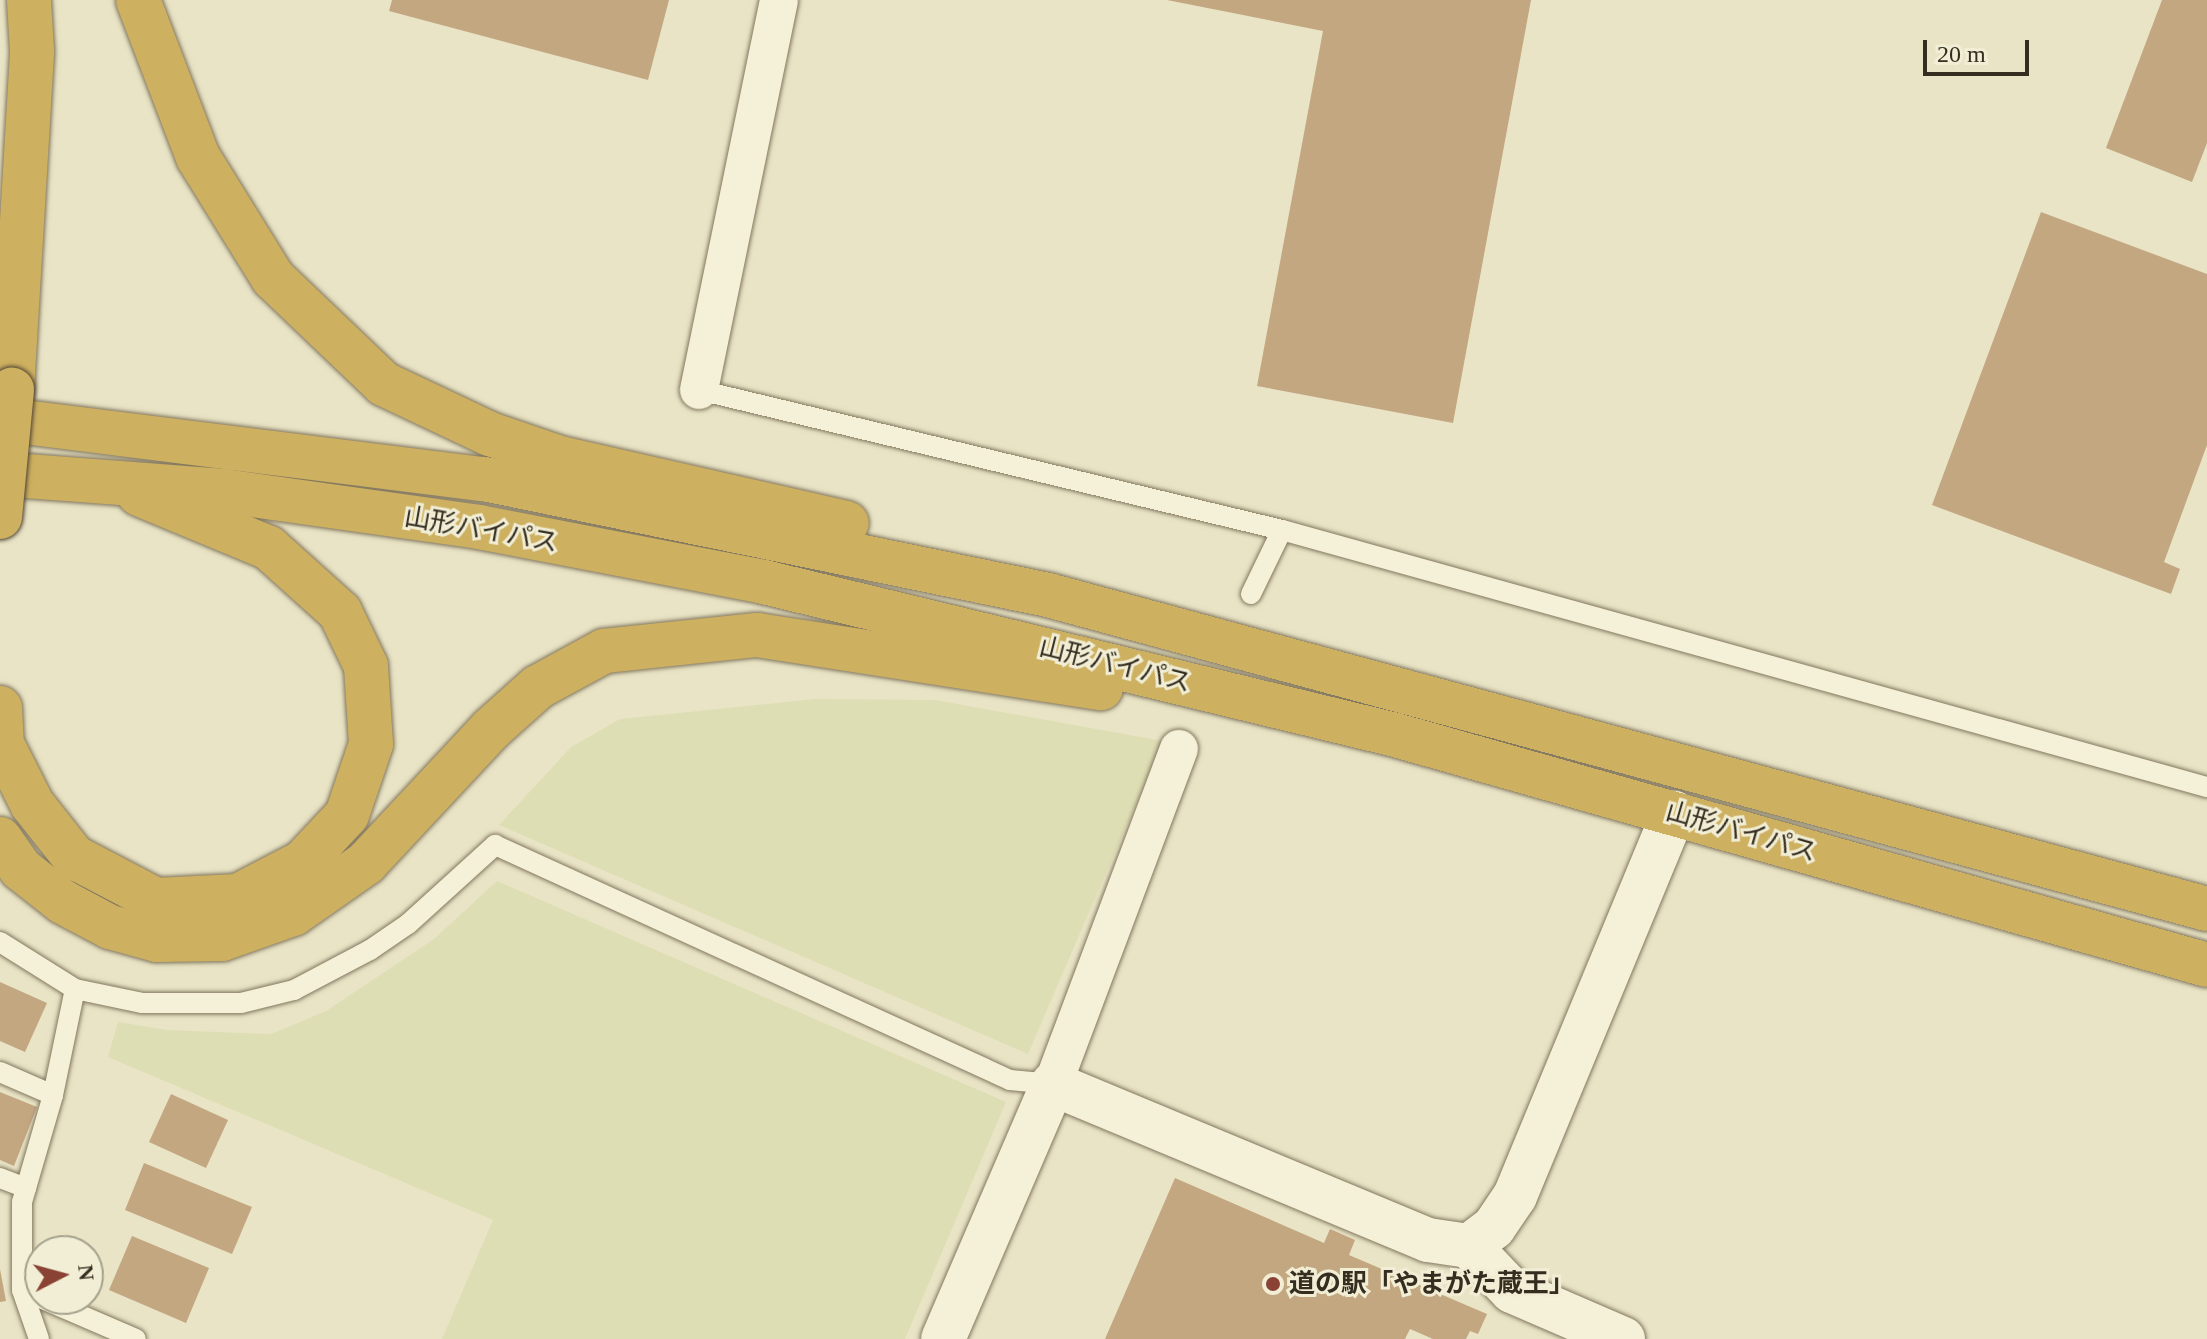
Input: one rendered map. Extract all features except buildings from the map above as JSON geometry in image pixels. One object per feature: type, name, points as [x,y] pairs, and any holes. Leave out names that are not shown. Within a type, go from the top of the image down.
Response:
[{"type":"highway","points":[[0,517],[32,51],[29,0]]},
{"type":"highway","points":[[138,0],[198,157],[273,278],[384,384],[490,434],[560,458],[1050,569],[1173,627]]},
{"type":"highway","points":[[0,2],[0,85]]},
{"type":"highway","name":"山形バイパス","points":[[6,404],[484,479],[1048,595],[2207,909]]},
{"type":"highway","name":"山形バイパス","points":[[0,474],[224,491],[479,527],[749,579],[1392,734],[2207,965]]},
{"type":"highway","points":[[0,708],[2,744],[32,804],[74,857],[156,900],[238,896],[303,862],[347,815],[371,744],[366,666],[340,612],[269,548],[114,482]]},
{"type":"highway","points":[[0,839],[21,869],[63,902],[110,927],[157,940],[222,939],[293,914],[366,863],[491,729],[538,687],[604,651],[757,635],[1392,734]]},
{"type":"street","points":[[699,390],[779,0]]},
{"type":"street","points":[[943,1339],[1053,1084],[1179,749]]},
{"type":"street","points":[[1469,1246],[1494,1227],[1515,1196],[1674,813]]},
{"type":"street","points":[[1053,1084],[1428,1240],[1469,1246],[1512,1291],[1623,1339]]},
{"type":"lane","points":[[699,390],[1282,530],[2207,787]]},
{"type":"lane","points":[[1251,594],[1282,530]]},
{"type":"lane","points":[[0,942],[75,989],[142,1003],[241,1003],[294,990],[408,924],[495,845],[1010,1080],[1053,1084]]},
{"type":"lane","points":[[30,1235],[26,1188],[53,1095],[75,989]]},
{"type":"lane","points":[[0,1072],[53,1095]]},
{"type":"lane","points":[[0,1178],[26,1188]]},
{"type":"lane","points":[[37,1315],[39,1339]]},
{"type":"lane","points":[[80,1315],[136,1339]]},
{"type":"green space","points":[[815,699],[935,700],[1163,741],[1028,1054],[499,825],[571,747],[620,719]]},
{"type":"green space","points":[[497,881],[1006,1102],[905,1339],[442,1339],[493,1220],[108,1057],[118,1022],[167,1030],[271,1034],[326,1011],[434,939]]},
{"type":"place","name":"道の駅「やまがた蔵王」","points":[[1273,1284]]}]
